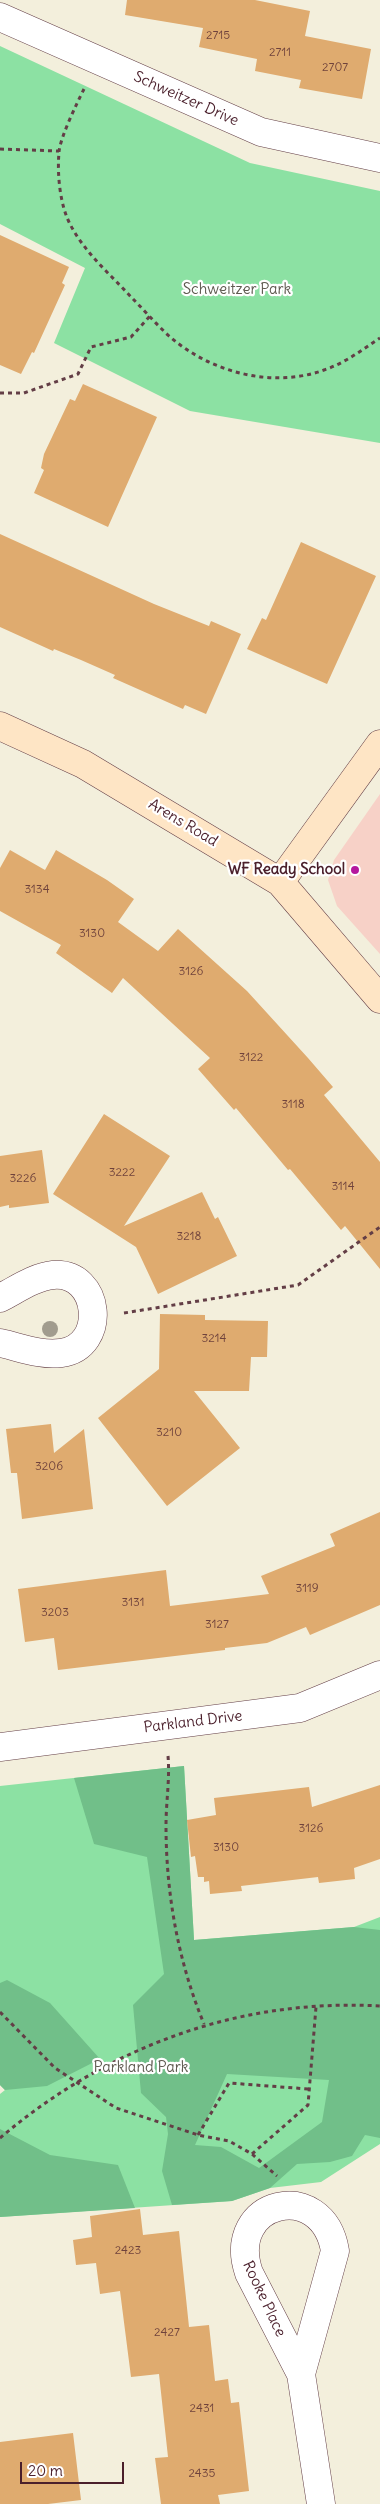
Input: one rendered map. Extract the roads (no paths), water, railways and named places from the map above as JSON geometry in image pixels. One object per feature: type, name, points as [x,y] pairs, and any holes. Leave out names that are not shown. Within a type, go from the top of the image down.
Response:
[{"type":"street","name":"Schweitzer Drive","points":[[0,17],[261,132],[380,158]]},
{"type":"street","name":"Arens Road","points":[[0,726],[83,764],[280,882],[380,999]]},
{"type":"street","points":[[280,882],[380,744]]},
{"type":"street","points":[[0,1298],[42,1277],[55,1275],[68,1278],[80,1284],[94,1306],[91,1331],[84,1341],[74,1349],[62,1353],[49,1353],[0,1343]]},
{"type":"street","name":"Parkland Drive","points":[[0,1747],[300,1708],[380,1676]]},
{"type":"street","name":"Rooke Place","points":[[301,2374],[335,2251],[333,2236],[325,2223],[314,2213],[300,2207],[285,2206],[271,2209],[253,2224],[243,2244],[244,2259],[248,2273],[301,2374],[321,2504]]},
{"type":"place","name":"WF Ready School","points":[[355,870]]},
{"type":"park label","name":"Schweitzer Park","points":[[237,290]]},
{"type":"park label","name":"Parkland Park","points":[[141,2068]]}]
